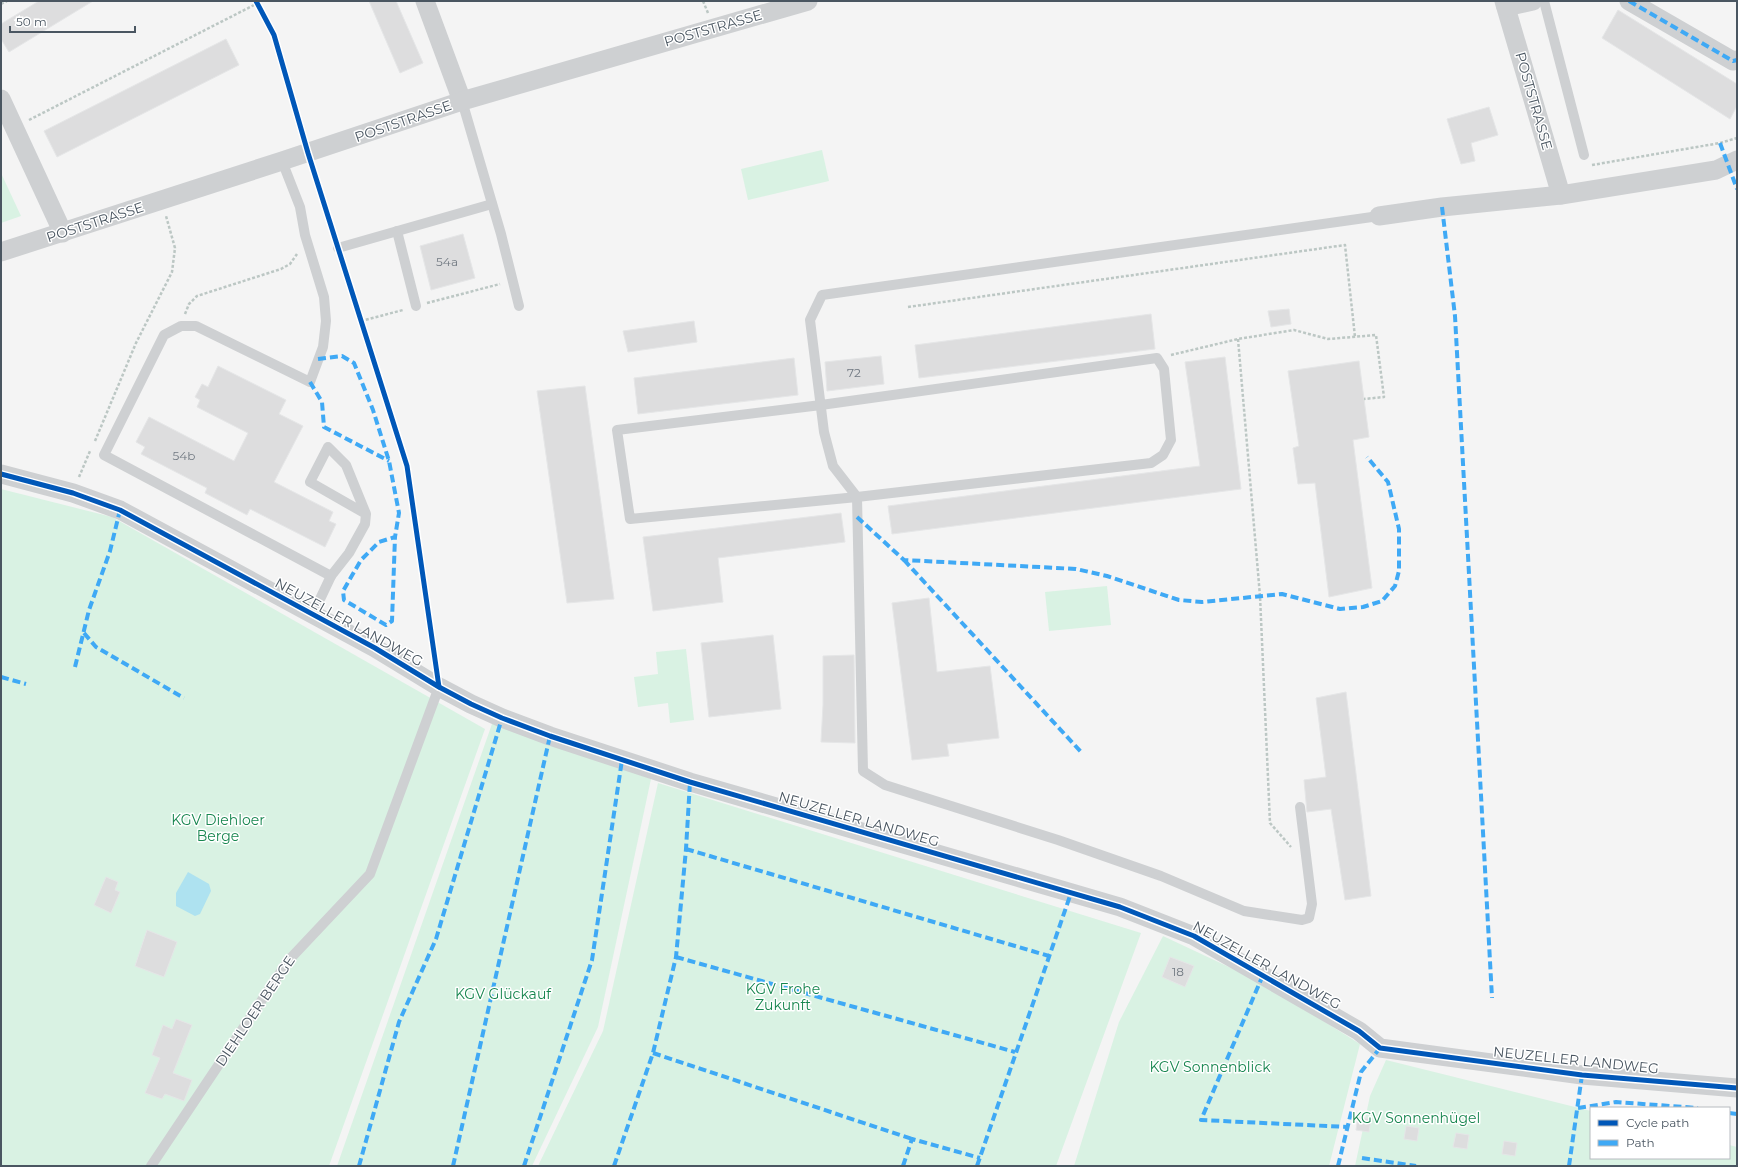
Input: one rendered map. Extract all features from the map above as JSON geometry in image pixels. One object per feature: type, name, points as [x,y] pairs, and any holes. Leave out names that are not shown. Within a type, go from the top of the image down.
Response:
[{"type":"street","points":[[425,1],[462,101]]},
{"type":"street","name":"POSTSTRASSE","points":[[1,252],[162,201],[462,101],[808,1]]},
{"type":"street","name":"POSTSTRASSE","points":[[1533,1],[1505,4],[1561,195]]},
{"type":"street","points":[[1629,1],[1733,61],[1737,60]]},
{"type":"street","points":[[1,99],[63,233]]},
{"type":"street","points":[[1379,216],[1442,207],[1561,195],[1716,170],[1737,160]]},
{"type":"street","name":"NEUZELLER LANDWEG","points":[[1,474],[73,493],[120,510],[376,648],[439,687],[502,718],[690,782],[1120,907],[1194,936],[1359,1031],[1380,1048],[1582,1075],[1737,1088]]},
{"type":"lane","points":[[1544,1],[1584,155]]},
{"type":"lane","points":[[462,101],[492,204],[513,281],[518,306]]},
{"type":"lane","points":[[282,161],[300,207],[305,235],[324,297],[326,321],[323,347],[310,382],[196,326],[181,326],[164,335],[104,455],[331,576]]},
{"type":"lane","points":[[338,248],[492,204]]},
{"type":"lane","points":[[1300,807],[1312,904],[1309,918],[1302,920],[1244,911],[1161,876],[1065,842],[885,785],[863,771],[857,497],[833,466],[824,432],[810,320],[822,295],[1379,216]]},
{"type":"lane","points":[[397,231],[416,306]]},
{"type":"lane","points":[[1157,358],[1164,368],[1171,440],[1163,455],[1152,463],[857,497],[630,519],[617,430],[820,405],[1157,358]]},
{"type":"lane","points":[[313,614],[331,576],[349,553],[366,524],[366,514],[346,464],[328,446],[310,482],[366,514]]},
{"type":"lane","name":"DIEHLOER BERGE","points":[[151,1166],[288,961],[370,874],[439,687]]},
{"type":"path","points":[[1,4],[7,1]]},
{"type":"path","points":[[14,127],[258,3]]},
{"type":"path","points":[[1586,166],[1720,143],[1737,138]]},
{"type":"path","points":[[94,443],[136,343],[172,272],[175,248],[162,201]]},
{"type":"path","points":[[181,326],[190,304],[198,296],[281,270],[290,264],[305,235]]},
{"type":"path","points":[[908,307],[1345,245],[1356,337]]},
{"type":"path","points":[[361,320],[513,281]]},
{"type":"path","points":[[1157,358],[1238,339],[1294,330],[1328,339],[1376,335],[1384,396],[1364,399]]},
{"type":"path","points":[[1238,339],[1260,596],[1270,823],[1308,867]]},
{"type":"path","points":[[73,493],[91,450]]},
{"type":"green space","points":[[822,150],[829,181],[748,200],[741,169]]},
{"type":"green space","points":[[1,173],[21,216],[1,223]]},
{"type":"green space","name":"KGV Diehloer Berge","points":[[1,489],[112,517],[485,729],[329,1166],[1,1166]]},
{"type":"green space","points":[[1107,586],[1111,625],[1049,631],[1045,592]]},
{"type":"green space","points":[[686,649],[694,720],[670,723],[668,703],[638,707],[634,677],[658,674],[656,652]]},
{"type":"green space","name":"KGV Glückauf","points":[[493,721],[651,779],[598,1027],[532,1166],[337,1166]]},
{"type":"green space","name":"KGV Frohe Zukunft","points":[[658,783],[1141,933],[1056,1166],[538,1166],[603,1031]]},
{"type":"green space","name":"KGV Sonnenblick","points":[[1163,936],[1263,983],[1360,1044],[1329,1166],[1074,1166],[1119,1022]]},
{"type":"green space","name":"KGV Sonnenhügel","points":[[1386,1060],[1590,1111],[1590,1159],[1730,1159],[1730,1145],[1737,1147],[1737,1166],[1355,1166],[1370,1096]]},
{"type":"water","points":[[188,872],[209,884],[211,891],[200,914],[195,916],[176,906],[176,893]]},
{"type":"building","points":[[39,1],[93,1],[9,52],[1,39],[1,24]]},
{"type":"building","points":[[369,1],[396,1],[423,63],[400,73]]},
{"type":"building","points":[[1618,10],[1737,84],[1737,106],[1730,119],[1602,38]]},
{"type":"building","points":[[226,39],[239,65],[57,157],[44,131]]},
{"type":"building","points":[[1489,107],[1498,135],[1471,143],[1475,161],[1461,164],[1447,119]]},
{"type":"building","points":[[463,234],[475,278],[431,290],[420,246]]},
{"type":"building","points":[[1289,309],[1291,324],[1271,327],[1268,311]]},
{"type":"building","points":[[1151,314],[1155,349],[919,378],[915,345]]},
{"type":"building","points":[[694,321],[697,342],[628,352],[623,331]]},
{"type":"building","points":[[881,356],[884,384],[827,391],[825,362]]},
{"type":"building","points":[[1225,357],[1241,489],[892,534],[888,506],[1200,466],[1185,362]]},
{"type":"building","points":[[794,358],[798,395],[638,414],[634,378]]},
{"type":"building","points":[[1359,361],[1369,437],[1353,440],[1372,588],[1329,597],[1315,483],[1298,484],[1293,448],[1299,446],[1288,371]]},
{"type":"building","points":[[218,366],[286,400],[279,414],[303,426],[274,482],[333,512],[329,521],[336,524],[325,547],[250,509],[247,515],[205,493],[207,488],[141,454],[145,447],[136,442],[149,417],[234,461],[248,433],[197,407],[200,400],[195,397],[202,384],[208,387]]},
{"type":"building","points":[[585,386],[614,599],[567,603],[537,391]]},
{"type":"building","points":[[841,513],[845,542],[718,558],[723,602],[653,611],[643,537]]},
{"type":"building","points":[[929,598],[937,672],[990,666],[999,738],[947,744],[949,756],[912,760],[892,603]]},
{"type":"building","points":[[773,635],[781,709],[709,717],[701,643]]},
{"type":"building","points":[[854,655],[855,743],[821,742],[823,656]]},
{"type":"building","points":[[1346,692],[1371,896],[1345,900],[1331,809],[1307,812],[1304,780],[1326,777],[1316,698]]},
{"type":"building","points":[[106,877],[118,882],[115,890],[120,892],[111,913],[94,905]]},
{"type":"building","points":[[147,930],[177,942],[164,977],[135,966]]},
{"type":"building","points":[[1170,957],[1194,966],[1185,987],[1162,977]]},
{"type":"building","points":[[176,1019],[192,1025],[173,1073],[192,1080],[184,1101],[165,1094],[162,1099],[145,1093],[160,1058],[152,1055],[163,1025],[172,1029]]},
{"type":"building","points":[[1358,1117],[1371,1119],[1369,1132],[1356,1130]]},
{"type":"building","points":[[1406,1126],[1419,1128],[1417,1141],[1404,1139]]},
{"type":"building","points":[[1456,1133],[1469,1135],[1467,1149],[1453,1147]]},
{"type":"building","points":[[1504,1141],[1517,1143],[1515,1156],[1502,1154]]},
{"type":"marked path","points":[[1629,1],[1733,61],[1737,60]]},
{"type":"marked path","points":[[1720,143],[1737,189]]},
{"type":"marked path","points":[[1442,207],[1455,316],[1492,998]]},
{"type":"marked path","points":[[318,359],[342,356],[354,363],[373,410],[389,461],[399,513],[395,537],[379,542],[361,560],[343,591],[344,600],[386,625],[392,621],[395,537]]},
{"type":"marked path","points":[[310,382],[322,402],[324,427],[389,461]]},
{"type":"marked path","points":[[857,517],[904,560],[1076,569],[1107,576],[1179,600],[1202,602],[1282,594],[1340,609],[1363,607],[1382,601],[1395,586],[1399,571],[1399,529],[1388,482],[1367,457]]},
{"type":"marked path","points":[[75,667],[89,610],[110,551],[120,510]]},
{"type":"marked path","points":[[904,560],[1082,753]]},
{"type":"marked path","points":[[84,633],[96,647],[184,698]]},
{"type":"marked path","points":[[1,677],[26,684]]},
{"type":"marked path","points":[[359,1166],[399,1022],[436,939],[502,718]]},
{"type":"marked path","points":[[453,1166],[550,736]]},
{"type":"marked path","points":[[524,1166],[592,960],[622,760]]},
{"type":"marked path","points":[[614,1166],[653,1053],[676,957],[686,849],[690,782]]},
{"type":"marked path","points":[[686,849],[1049,956]]},
{"type":"marked path","points":[[977,1166],[1071,893]]},
{"type":"marked path","points":[[676,957],[1015,1052]]},
{"type":"marked path","points":[[1263,975],[1201,1120],[1348,1127]]},
{"type":"marked path","points":[[1338,1166],[1361,1072],[1380,1048]]},
{"type":"marked path","points":[[653,1053],[912,1139]]},
{"type":"marked path","points":[[1569,1166],[1582,1075]]},
{"type":"marked path","points":[[1578,1108],[1616,1102],[1684,1107]]},
{"type":"marked path","points":[[1730,1113],[1737,1114]]},
{"type":"marked path","points":[[903,1166],[912,1139],[980,1158]]},
{"type":"marked path","points":[[1362,1158],[1416,1166]]},
{"type":"cycle path","points":[[256,1],[274,35],[308,153],[407,466],[439,687]]},
{"type":"cycle path","points":[[1,474],[73,493],[120,510],[375,648],[439,687],[502,718],[550,736],[690,782],[1120,907],[1194,936],[1359,1031],[1380,1048],[1582,1075],[1737,1088]]}]
